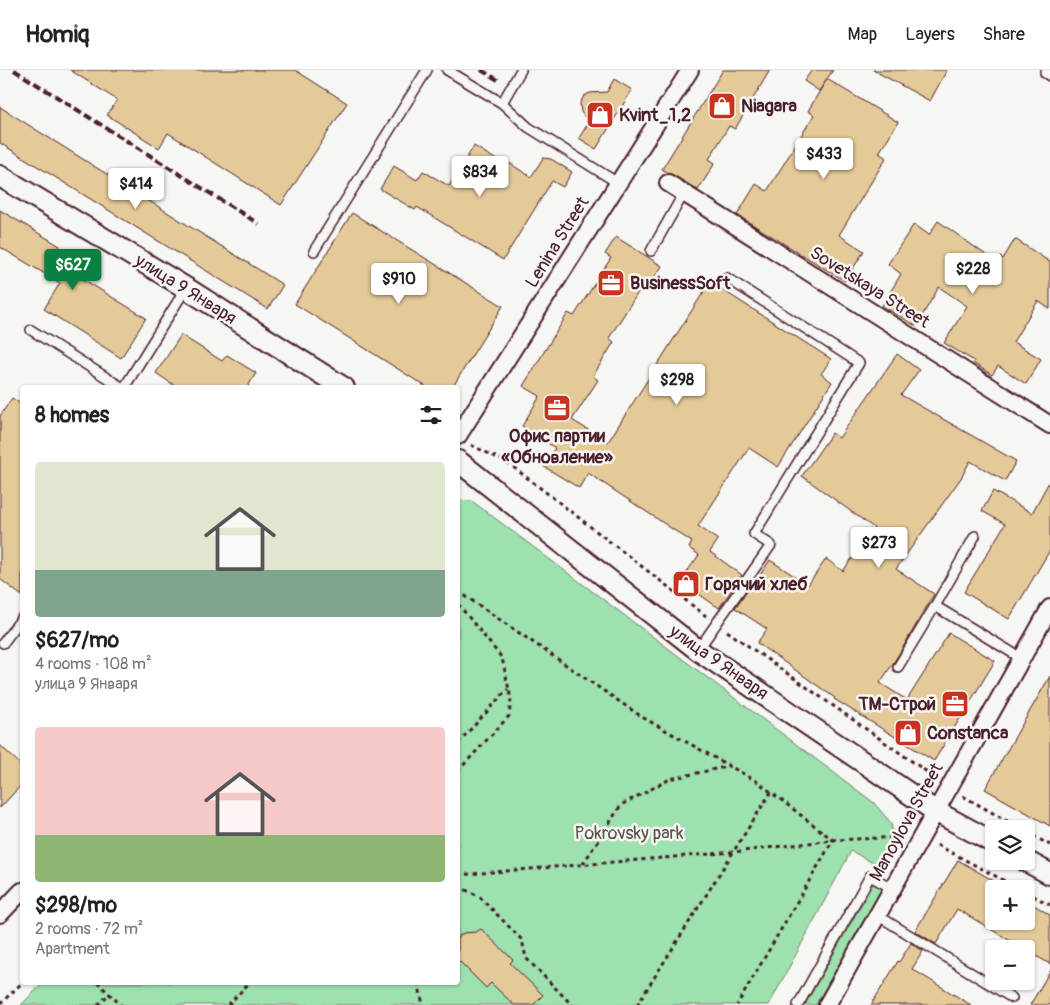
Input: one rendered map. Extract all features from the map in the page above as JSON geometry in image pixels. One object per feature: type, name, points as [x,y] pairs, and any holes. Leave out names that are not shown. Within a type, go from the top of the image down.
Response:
[{"type":"street","name":"Lenina Street","points":[[462,439],[618,182],[690,70]]},
{"type":"street","name":"улица 9 Января","points":[[0,176],[186,288],[339,385]]},
{"type":"street","name":"Sovetskaya Street","points":[[668,183],[1050,425]]},
{"type":"street","name":"улица 9 Января","points":[[460,463],[698,650],[935,811],[985,838]]},
{"type":"street","name":"Manoylova Street","points":[[826,1005],[1050,608]]},
{"type":"street","points":[[1035,866],[1050,874]]},
{"type":"street","points":[[0,914],[20,893]]},
{"type":"lane","points":[[314,251],[427,70]]},
{"type":"lane","points":[[447,70],[502,103],[528,127],[618,182]]},
{"type":"lane","points":[[502,103],[522,70]]},
{"type":"lane","points":[[1046,70],[1045,73],[1050,76]]},
{"type":"lane","points":[[651,251],[684,193]]},
{"type":"lane","points":[[698,650],[771,545],[754,534],[859,363],[727,278]]},
{"type":"lane","points":[[126,385],[186,288]]},
{"type":"lane","points":[[31,330],[119,385]]},
{"type":"lane","points":[[898,667],[975,536]]},
{"type":"lane","points":[[935,606],[1021,658]]},
{"type":"lane","points":[[3,643],[20,621]]},
{"type":"lane","points":[[798,1005],[870,876],[892,888]]},
{"type":"lane","points":[[877,915],[1012,998]]},
{"type":"path","points":[[462,439],[508,464],[716,624],[948,787],[1005,820]]},
{"type":"path","points":[[460,592],[642,717],[758,782],[833,840]]},
{"type":"path","points":[[460,606],[502,658],[511,699],[509,716],[460,770]]},
{"type":"path","points":[[460,741],[509,688]]},
{"type":"path","points":[[582,865],[621,805],[670,779],[729,766]]},
{"type":"path","points":[[638,1005],[771,792]]},
{"type":"path","points":[[460,875],[734,852],[833,840],[920,836],[1003,880]]},
{"type":"path","points":[[1035,837],[1050,845]]},
{"type":"path","points":[[737,1005],[833,840]]},
{"type":"path","points":[[460,887],[480,897],[522,940],[526,958],[572,1005]]},
{"type":"path","points":[[1035,897],[1050,905]]},
{"type":"path","points":[[0,1004],[20,985]]},
{"type":"path","points":[[101,985],[121,1005]]},
{"type":"path","points":[[228,1005],[247,985]]},
{"type":"path","points":[[419,985],[423,1005]]},
{"type":"path","points":[[98,1005],[109,994]]},
{"type":"green space","name":"Pokrovsky park","points":[[460,500],[472,501],[873,802],[891,823],[894,843],[882,868],[851,851],[769,1005],[21,1005],[41,985],[460,985]]},
{"type":"green space","points":[[873,884],[882,888],[816,1005],[805,1005]]},
{"type":"building","points":[[70,70],[295,70],[347,103],[281,205],[168,133],[159,148],[107,115],[117,100]]},
{"type":"building","points":[[723,70],[770,70],[735,129],[729,126],[709,159],[715,163],[698,190],[662,169]]},
{"type":"building","points":[[812,70],[833,70],[819,91],[804,81]]},
{"type":"building","points":[[873,70],[947,70],[930,101]]},
{"type":"building","name":"Kvint_1,2","points":[[614,79],[632,90],[596,149],[579,138],[589,122],[581,112],[580,103],[584,96],[590,93],[607,92]]},
{"type":"building","points":[[827,79],[898,122],[879,153],[886,158],[839,235],[864,251],[845,281],[737,215],[756,184],[767,191],[814,115],[808,111]]},
{"type":"building","points":[[0,107],[283,285],[268,309],[0,143]]},
{"type":"building","points":[[474,146],[500,162],[503,159],[531,177],[543,158],[551,159],[572,172],[563,187],[552,181],[503,260],[417,207],[415,210],[380,189],[394,166],[417,180],[423,171],[449,186]]},
{"type":"building","points":[[0,210],[60,246],[52,260],[146,318],[121,358],[44,309],[60,283],[0,247]]},
{"type":"building","points":[[352,213],[503,306],[454,385],[423,385],[295,304]]},
{"type":"building","points":[[938,221],[996,262],[1000,257],[1003,259],[1015,239],[1050,262],[1050,309],[1038,301],[1013,342],[1041,359],[1026,384],[998,366],[992,375],[973,363],[974,361],[944,343],[967,306],[939,287],[916,326],[882,306],[901,274],[888,264],[914,224],[929,235]]},
{"type":"building","points":[[616,237],[662,266],[651,283],[646,280],[609,338],[614,342],[593,376],[598,380],[572,420],[608,442],[710,282],[831,359],[821,374],[832,382],[778,467],[749,448],[698,526],[718,540],[710,552],[742,575],[719,608],[680,581],[699,555],[689,548],[692,542],[588,473],[579,488],[543,466],[555,448],[522,426],[540,396],[523,386],[568,313],[574,316],[611,258],[605,254]]},
{"type":"building","points":[[181,335],[222,361],[227,355],[256,373],[249,385],[174,385],[156,373]]},
{"type":"building","points":[[897,354],[919,370],[901,395],[1016,461],[1005,481],[970,461],[961,478],[896,569],[934,594],[880,683],[907,700],[949,633],[995,661],[934,761],[834,699],[757,643],[767,629],[735,608],[770,560],[808,585],[826,559],[843,571],[874,528],[802,476],[832,433],[839,438]]},
{"type":"building","points":[[12,398],[20,404],[20,594],[0,579],[0,416]]},
{"type":"building","points":[[1050,480],[1050,550],[1009,619],[964,592],[1005,524],[982,511],[993,491],[1032,513]]},
{"type":"building","points":[[1050,676],[1050,826],[985,789]]},
{"type":"building","points":[[0,745],[20,764],[20,786],[0,808]]},
{"type":"building","points":[[958,860],[992,880],[985,880],[985,926],[957,909],[936,944],[915,931]]},
{"type":"building","points":[[1035,906],[1050,915],[1050,964],[1035,955],[1035,940],[1009,940],[992,930],[1035,930]]},
{"type":"building","points":[[481,929],[513,960],[510,963],[543,995],[533,1005],[514,1005],[491,983],[486,988],[460,962],[460,935],[476,932]]},
{"type":"building","points":[[911,943],[923,951],[912,969],[971,1005],[871,1005]]},
{"type":"building","points":[[1050,971],[1050,1005],[1030,1005]]},
{"type":"railway","points":[[14,70],[259,224]]},
{"type":"railway","points":[[481,70],[498,80]]},
{"type":"place","name":"Niagara","points":[[722,106]]},
{"type":"place","name":"Kvint_1,2","points":[[600,115]]},
{"type":"place","name":"BusinessSoft","points":[[611,283]]},
{"type":"place","name":"Офис партии «Обновление»","points":[[557,408]]},
{"type":"place","name":"Горячий хлеб","points":[[686,584]]},
{"type":"place","name":"ТМ-Строй","points":[[955,704]]},
{"type":"place","name":"Constanca","points":[[908,733]]}]
